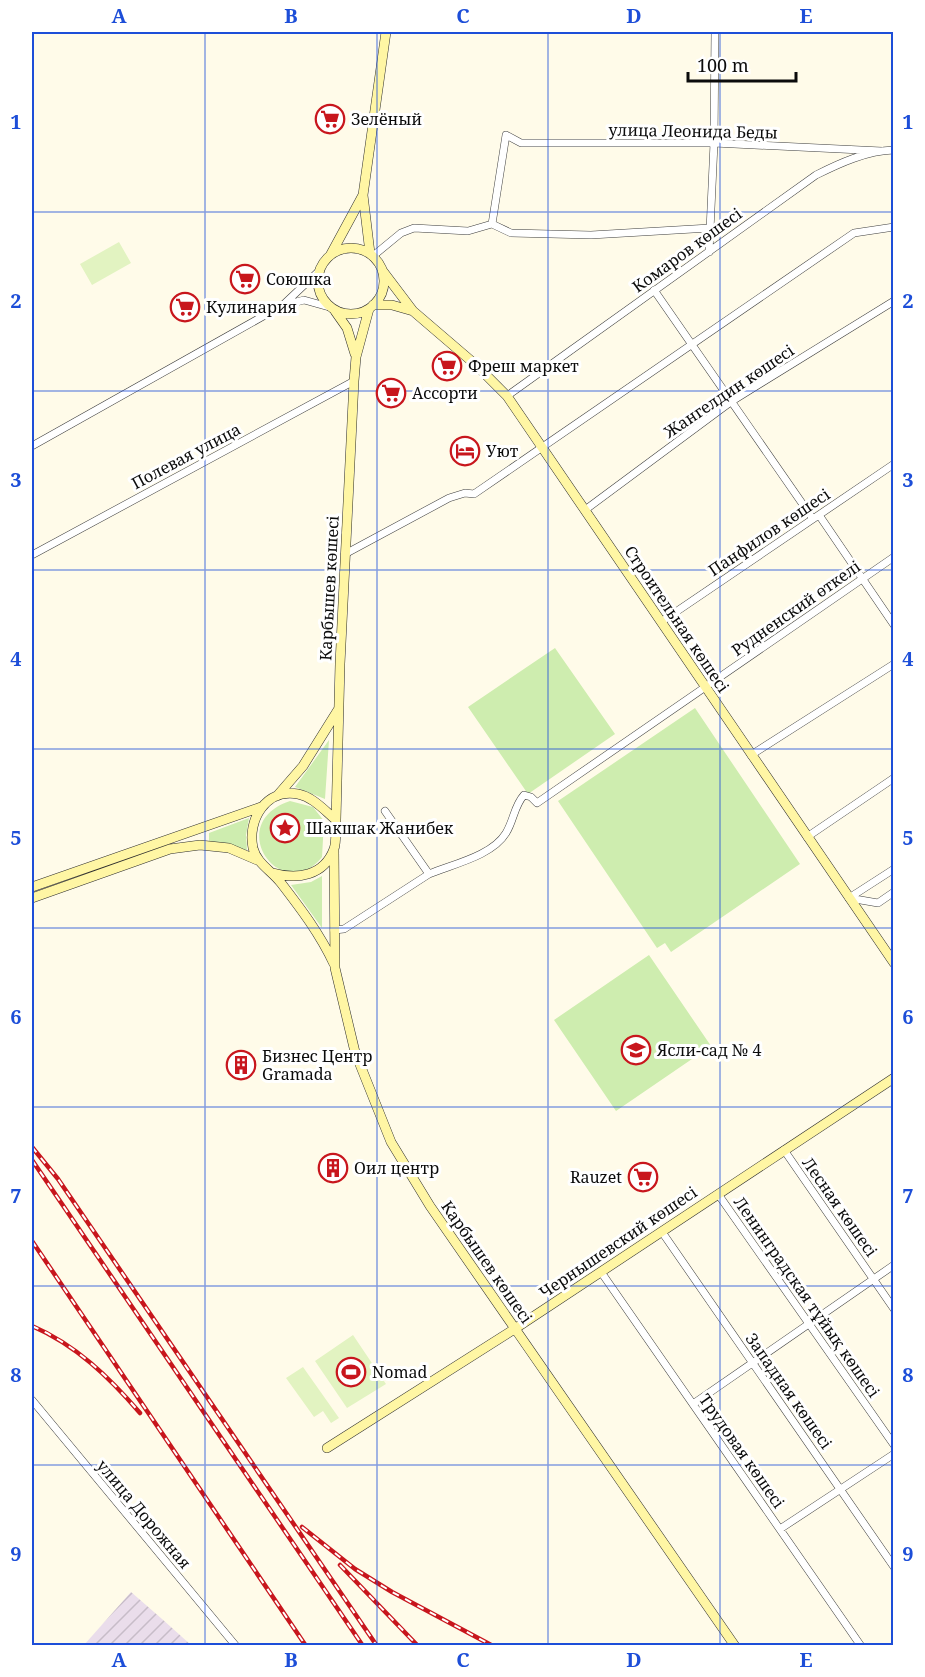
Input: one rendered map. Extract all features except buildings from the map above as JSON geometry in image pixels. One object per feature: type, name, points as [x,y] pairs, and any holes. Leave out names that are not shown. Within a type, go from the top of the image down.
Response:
[{"type":"main road","points":[[356,357],[371,307],[383,289],[382,270],[371,255],[363,195],[386,32]]},
{"type":"main road","points":[[356,357],[347,328],[319,291],[318,272],[331,254],[363,195]]},
{"type":"main road","points":[[331,254],[350,248],[371,255]]},
{"type":"main road","name":"Строительная көшесі","points":[[382,270],[413,311],[476,365],[507,396],[894,963]]},
{"type":"main road","points":[[332,308],[352,314],[371,307],[392,305],[413,311]]},
{"type":"main road","name":"Карбышев көшесі","points":[[336,820],[345,554],[356,357]]},
{"type":"main road","points":[[32,887],[261,807],[277,796],[303,766],[340,708]]},
{"type":"main road","points":[[273,873],[294,877],[306,876],[317,870],[334,849],[336,820],[309,798],[297,794],[277,796]]},
{"type":"main road","points":[[257,860],[251,834],[261,807]]},
{"type":"main road","points":[[32,898],[170,849],[200,845],[229,848],[257,860],[273,873],[317,932],[335,968]]},
{"type":"main road","name":"Карбышев көшесі","points":[[334,849],[335,968],[355,1052],[390,1142],[430,1206],[735,1646]]},
{"type":"main road","name":"Чернышевский көшесі","points":[[327,1448],[516,1328],[894,1078]]},
{"type":"street","points":[[709,252],[714,143],[715,32]]},
{"type":"street","name":"улица Леонида Беды","points":[[492,224],[506,135],[521,143],[714,143],[882,151]]},
{"type":"street","name":"Комаров көшесі","points":[[507,396],[816,175],[844,161],[894,150]]},
{"type":"street","points":[[371,255],[401,233],[414,228],[468,231],[492,224],[511,233],[591,235],[710,228]]},
{"type":"street","points":[[345,554],[449,498],[465,493],[474,494],[854,233],[894,227]]},
{"type":"street","points":[[32,446],[283,305],[318,272]]},
{"type":"street","points":[[654,290],[894,625]]},
{"type":"street","points":[[283,305],[304,300],[332,308]]},
{"type":"street","name":"Жангелдин көшесі","points":[[585,510],[732,401],[894,302]]},
{"type":"street","name":"Полевая улица","points":[[32,555],[354,381]]},
{"type":"street","name":"Панфилов көшесі","points":[[661,622],[894,464]]},
{"type":"street","name":"Рудненский өткелі","points":[[429,874],[493,847],[504,836],[516,804],[524,795],[531,797],[537,803],[894,557]]},
{"type":"street","points":[[751,755],[894,664]]},
{"type":"street","points":[[807,837],[894,777]]},
{"type":"street","points":[[334,930],[344,929],[429,874],[385,811]]},
{"type":"street","points":[[849,898],[894,869]]},
{"type":"street","points":[[849,898],[878,903],[894,892]]},
{"type":"street","name":"Лесная көшесі","points":[[784,1150],[894,1309]]},
{"type":"street","name":"Ленинградская тұйық көшесі","points":[[718,1194],[894,1445]]},
{"type":"street","name":"Западная көшесі","points":[[662,1232],[894,1566]]},
{"type":"street","points":[[693,1404],[894,1265]]},
{"type":"street","name":"Трудовая көшесі","points":[[601,1272],[861,1646]]},
{"type":"street","name":"улица Дорожная","points":[[32,1400],[236,1646]]},
{"type":"street","points":[[780,1529],[894,1454]]},
{"type":"shaded area","points":[[131,1592],[162,1619],[191,1645],[84,1645]]},
{"type":"green space","points":[[119,242],[131,263],[92,285],[80,264]]},
{"type":"green space","points":[[555,648],[615,734],[528,794],[468,707]]},
{"type":"green space","points":[[695,708],[800,864],[671,952],[665,943],[657,948],[558,801]]},
{"type":"green space","points":[[329,740],[325,799],[295,787]]},
{"type":"green space","points":[[290,801],[313,807],[324,821],[322,857],[306,870],[291,873],[276,867],[265,856],[260,842],[261,826],[270,812]]},
{"type":"green space","points":[[249,818],[246,835],[247,850],[209,842],[209,833]]},
{"type":"green space","points":[[322,876],[322,928],[291,885],[311,882]]},
{"type":"green space","points":[[649,955],[711,1046],[616,1111],[554,1020]]},
{"type":"green space","name":"Nomad","points":[[353,1335],[386,1384],[347,1408],[315,1361]]},
{"type":"green space","name":"Nomad","points":[[303,1367],[339,1418],[331,1423],[323,1411],[314,1417],[286,1378]]},
{"type":"railway","points":[[32,1147],[58,1179],[377,1646]]},
{"type":"railway","points":[[32,1160],[363,1646]]},
{"type":"railway","points":[[32,1241],[306,1646]]},
{"type":"railway","points":[[32,1326],[63,1343],[91,1363],[140,1413]]},
{"type":"railway","points":[[302,1527],[355,1569],[392,1592],[493,1646]]},
{"type":"railway","points":[[340,1565],[418,1646]]},
{"type":"place","name":"Зелёный","points":[[330,119]]},
{"type":"place","name":"Союшка","points":[[245,279]]},
{"type":"place","name":"Кулинария","points":[[185,307]]},
{"type":"place","name":"Фреш маркет","points":[[447,366]]},
{"type":"place","name":"Ассорти","points":[[391,393]]},
{"type":"place","name":"Уют","points":[[465,451]]},
{"type":"place","name":"Шакшак Жанибек","points":[[285,828]]},
{"type":"place","name":"Ясли-сад № 4","points":[[636,1050]]},
{"type":"place","name":"Бизнес Центр Gramada","points":[[241,1065]]},
{"type":"place","name":"Оил центр","points":[[333,1168]]},
{"type":"place","name":"Rauzet","points":[[643,1177]]},
{"type":"place","name":"Nomad","points":[[351,1372]]}]
